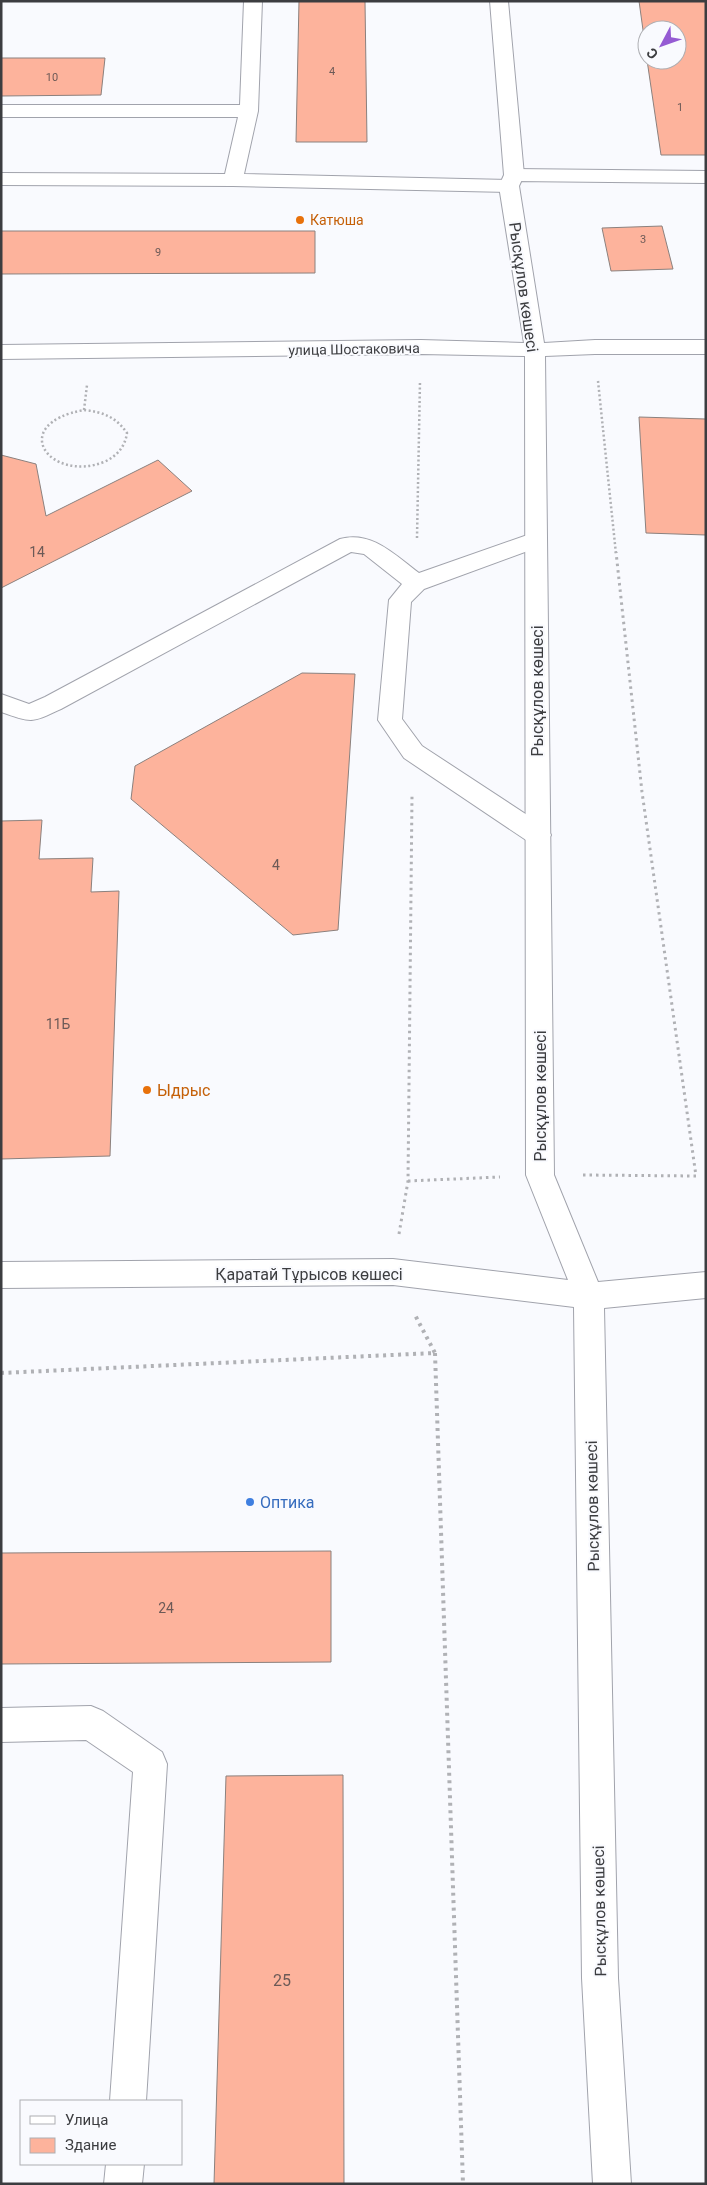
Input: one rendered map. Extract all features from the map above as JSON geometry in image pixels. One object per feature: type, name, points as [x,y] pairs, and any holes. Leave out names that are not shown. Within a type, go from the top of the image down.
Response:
[{"type":"street","points":[[234,180],[249,112],[253,1]]},
{"type":"street","name":"Рысқұлов көшесі","points":[[499,1],[512,180],[535,350],[540,1175],[589,1296],[600,1978],[612,2184]]},
{"type":"street","points":[[1,111],[249,112]]},
{"type":"street","points":[[1,179],[512,180],[706,177]]},
{"type":"street","name":"улица Шостаковича","points":[[1,352],[421,348],[535,350],[595,347],[706,347]]},
{"type":"street","points":[[536,540],[416,583],[400,600],[390,720],[413,752],[538,835]]},
{"type":"street","points":[[1,703],[30,713],[53,703],[348,544],[370,547],[416,583]]},
{"type":"street","name":"Қаратай Тұрысов көшесі","points":[[1,1275],[393,1272],[589,1296],[706,1284]]},
{"type":"street","points":[[1,1725],[91,1724],[150,1764],[128,2100]]},
{"type":"street","points":[[123,2184],[124,2165]]},
{"type":"path","points":[[408,1181],[540,1175],[696,1176],[642,792],[595,347]]},
{"type":"path","points":[[84,410],[104,412],[119,420],[127,432],[124,446],[112,458],[94,465],[73,466],[54,460],[43,449],[41,436],[48,423],[71,412],[84,410]]},
{"type":"path","points":[[435,1353],[463,2184]]},
{"type":"building","points":[[299,1],[365,1],[367,142],[296,142]]},
{"type":"building","points":[[639,1],[706,1],[706,155],[661,155],[648,70],[687,70],[687,20],[642,20]]},
{"type":"building","points":[[1,58],[105,58],[101,95],[1,96]]},
{"type":"building","points":[[662,226],[673,269],[611,271],[602,228]]},
{"type":"building","points":[[1,231],[315,231],[315,273],[1,274]]},
{"type":"building","points":[[639,417],[706,419],[706,535],[646,533]]},
{"type":"building","points":[[1,455],[36,464],[46,516],[158,460],[192,491],[1,588]]},
{"type":"building","points":[[302,673],[355,674],[338,930],[293,935],[131,799],[135,766]]},
{"type":"building","points":[[42,820],[39,859],[93,858],[91,892],[119,891],[110,1156],[1,1159],[1,821]]},
{"type":"building","points":[[331,1551],[331,1662],[1,1664],[1,1553]]},
{"type":"building","points":[[343,1775],[344,2184],[214,2184],[226,1776]]},
{"type":"place","name":"Катюша","points":[[300,220]]},
{"type":"place","name":"Ыдрыс","points":[[147,1090]]},
{"type":"place","name":"Оптика","points":[[250,1502]]}]
